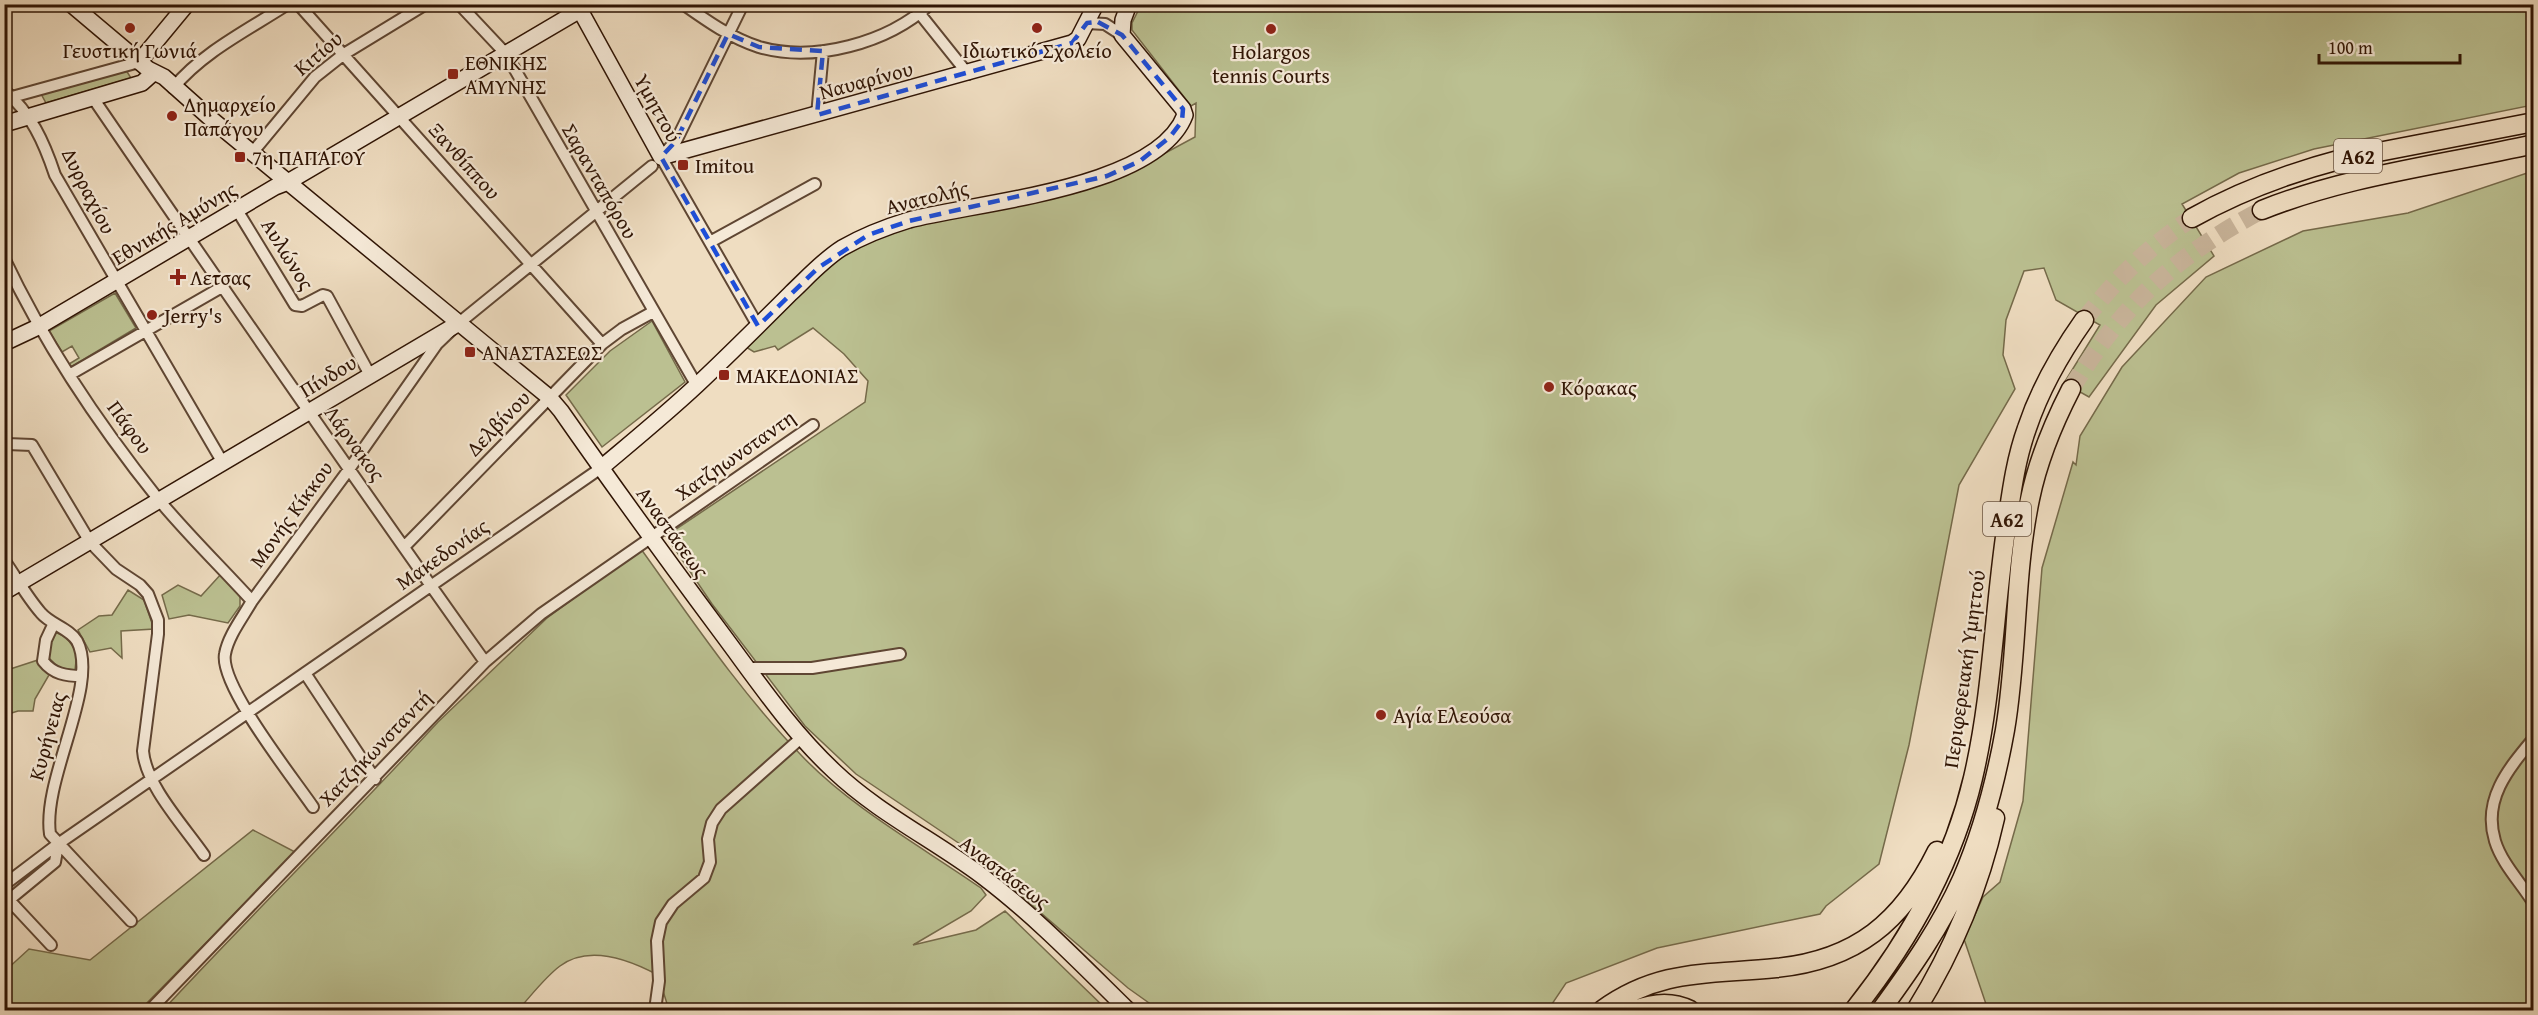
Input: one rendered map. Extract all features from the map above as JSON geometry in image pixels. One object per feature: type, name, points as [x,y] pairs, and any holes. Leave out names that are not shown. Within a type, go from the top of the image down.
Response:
[{"type":"highway","name":"Α62","points":[[2192,218],[2256,186],[2311,167],[2534,122]]},
{"type":"highway","name":"Α62","points":[[2262,210],[2292,198],[2359,179],[2534,144]]},
{"type":"highway","name":"Περιφερειακή Υμηττού","points":[[1854,1011],[1890,962],[1929,897],[1944,862],[1972,780],[1982,734],[1998,584],[2018,456],[2036,403],[2060,356],[2084,320]]},
{"type":"highway","name":"Περιφερειακή Υμηττού","points":[[1881,1011],[1913,965],[1962,878],[1990,794],[2005,730],[2029,500],[2048,439],[2071,389]]},
{"type":"highway","points":[[1916,1011],[1947,955],[1974,888],[1991,836],[2003,776],[2005,730]]},
{"type":"highway","points":[[1602,1011],[1637,989],[1657,981],[1681,975],[1801,965],[1844,951],[1862,942],[1879,930],[1908,900],[1932,860],[1972,780]]},
{"type":"highway","points":[[1635,1011],[1657,1004],[1671,1004],[1690,1011]]},
{"type":"street","name":"Αναστάσεως","points":[[71,4],[162,83],[173,88],[550,398],[650,538],[801,738],[836,773],[879,807],[981,875],[1016,903],[1049,932],[1128,1011]]},
{"type":"street","points":[[4,124],[142,83],[146,69],[187,4]]},
{"type":"street","points":[[173,88],[190,68],[204,57],[288,4]]},
{"type":"street","name":"Ξανθίππου","points":[[298,4],[602,344]]},
{"type":"street","name":"Κιτίου","points":[[252,153],[315,77],[344,54],[426,4]]},
{"type":"street","name":"Σαρανταπόρου","points":[[459,4],[506,54],[697,386]]},
{"type":"street","points":[[683,4],[728,34],[759,47],[789,52],[823,51],[865,41],[891,31],[920,14],[930,4]]},
{"type":"street","name":"Πίνδου","points":[[4,592],[459,323],[596,213],[657,161],[676,141],[742,4]]},
{"type":"street","points":[[912,4],[968,74]]},
{"type":"street","points":[[1083,29],[1096,4]]},
{"type":"street","name":"Ανατολής","points":[[601,468],[697,386],[818,268],[841,249],[868,235],[909,220],[1064,189],[1107,176],[1140,161],[1170,137],[1185,115],[1183,109],[1123,27],[1100,15],[1096,4]]},
{"type":"street","points":[[1123,27],[1129,4]]},
{"type":"street","name":"Εθνικής Αμύνης","points":[[4,343],[38,327],[275,187],[288,182],[401,118],[579,7]]},
{"type":"street","name":"Υμηττού","points":[[579,7],[657,161],[710,242],[758,326]]},
{"type":"street","name":"Ανατολής","points":[[1083,29],[1105,24],[1123,27]]},
{"type":"street","name":"Ναυαρίνου","points":[[657,161],[1072,44],[1083,29]]},
{"type":"street","points":[[817,115],[823,51]]},
{"type":"street","points":[[8,93],[146,69]]},
{"type":"street","name":"Δυρραχίου","points":[[8,93],[44,141],[55,175],[145,333]]},
{"type":"street","name":"Λάρνακος","points":[[93,98],[308,412],[350,468],[485,662]]},
{"type":"street","points":[[710,242],[814,184]]},
{"type":"street","name":"Αυλώνος","points":[[237,210],[295,305],[302,306],[322,295],[327,296],[370,375]]},
{"type":"street","name":"Πάφου","points":[[4,258],[38,327],[69,375],[160,500],[252,601]]},
{"type":"street","points":[[69,375],[222,287]]},
{"type":"street","name":"Δελβίνου","points":[[404,547],[602,344],[622,329],[653,312]]},
{"type":"street","name":"Μονής Κίκκου","points":[[248,713],[233,686],[224,661],[225,652],[252,601],[350,468],[437,344],[459,323]]},
{"type":"street","points":[[145,333],[223,463]]},
{"type":"street","name":"Χατζηωνσταντη","points":[[650,538],[813,425]]},
{"type":"street","points":[[4,438],[7,444],[32,445],[90,542],[116,569],[140,585],[148,594],[156,611],[158,634],[143,751],[144,765],[152,781],[204,855]]},
{"type":"street","name":"Μακεδονίας","points":[[4,885],[58,844],[601,468]]},
{"type":"street","name":"Χατζηκωνσταντή","points":[[150,1011],[485,662],[540,614],[650,538]]},
{"type":"street","name":"Κυρήνειας","points":[[4,560],[41,615],[75,639],[82,655],[82,676],[48,817],[50,834],[131,921]]},
{"type":"street","points":[[54,623],[46,640],[43,660],[48,667],[60,674],[82,676]]},
{"type":"street","points":[[748,668],[812,668],[900,654]]},
{"type":"street","points":[[305,673],[375,779]]},
{"type":"street","points":[[248,713],[313,807]]},
{"type":"street","points":[[655,1011],[659,981],[657,941],[661,922],[673,904],[704,878],[710,862],[708,839],[712,823],[721,809],[801,738]]},
{"type":"street","points":[[2534,738],[2506,771],[2492,809],[2495,842],[2534,904]]},
{"type":"street","points":[[51,945],[7,902],[55,862],[58,844]]},
{"type":"highlighted area","points":[[1098,22],[1122,35],[1183,109],[1182,121],[1170,137],[1140,161],[1107,176],[909,221],[868,235],[818,268],[758,326],[661,157],[676,141],[728,34],[759,47],[823,51],[817,115],[1072,43],[1087,23]]},
{"type":"green space","points":[[1141,5],[2533,5],[2533,105],[2314,149],[2239,173],[2182,204],[2214,256],[2156,305],[2089,397],[2064,383],[2100,325],[2056,300],[2044,268],[2024,271],[2006,320],[2003,355],[2015,389],[1959,485],[1909,745],[1879,864],[1826,906],[1820,914],[1657,948],[1566,983],[1548,1010],[1159,1010],[1128,988],[963,846],[856,774],[805,726],[712,604],[666,536],[865,402],[868,381],[844,354],[813,328],[778,350],[775,346],[754,352],[746,347],[819,271],[863,241],[911,224],[1145,164],[1195,137],[1196,103],[1191,106],[1132,30],[1132,23]]},
{"type":"green space","points":[[124,67],[131,78],[46,103],[40,92]]},
{"type":"green space","points":[[2533,171],[2533,1010],[1988,1010],[1964,939],[1983,897],[2000,882],[2023,801],[2042,568],[2073,462],[2076,465],[2080,436],[2122,367],[2206,277],[2303,231],[2408,213]]},
{"type":"green space","points":[[115,293],[136,328],[71,367],[69,364],[79,358],[72,346],[62,352],[49,331]]},
{"type":"green space","points":[[652,321],[685,382],[602,447],[566,395],[610,351]]},
{"type":"green space","points":[[641,549],[737,681],[801,755],[820,774],[864,809],[981,888],[986,895],[971,911],[913,945],[976,930],[1005,911],[1107,1010],[669,1010],[658,975],[635,964],[596,955],[571,959],[554,970],[518,1010],[163,1010],[438,722],[547,618]]},
{"type":"green space","points":[[222,573],[240,589],[240,606],[228,623],[189,615],[169,619],[162,595],[178,585],[201,596]]},
{"type":"green space","points":[[128,590],[144,600],[154,629],[121,631],[122,658],[111,648],[90,652],[78,630],[99,616],[112,615]]},
{"type":"green space","points":[[55,632],[66,637],[77,652],[75,670],[59,668],[47,656]]},
{"type":"green space","points":[[38,660],[49,675],[35,699],[33,711],[18,711],[5,715],[4,671]]},
{"type":"green space","points":[[253,830],[295,852],[140,1010],[5,1010],[5,971],[29,949],[90,960]]},
{"type":"tunnel","points":[[2071,389],[2110,332],[2153,285],[2203,246],[2262,210]]},
{"type":"tunnel","points":[[2084,320],[2134,264],[2160,241],[2192,218]]},
{"type":"place","name":"Γευστική Γωνιά","points":[[130,28]]},
{"type":"place","name":"Ιδιωτικό Σχολείο","points":[[1037,28]]},
{"type":"place","name":"Holargos tennis Courts","points":[[1271,29]]},
{"type":"place","name":"ΕΘΝΙΚΗΣ ΑΜΥΝΗΣ","points":[[453,74]]},
{"type":"place","name":"Δημαρχείο Παπάγου","points":[[172,116]]},
{"type":"place","name":"7η ΠΑΠΑΓΟΥ","points":[[240,157]]},
{"type":"place","name":"Imitou","points":[[683,165]]},
{"type":"place","name":"Λετσας","points":[[178,277]]},
{"type":"place","name":"Jerry's","points":[[152,315]]},
{"type":"place","name":"ΑΝΑΣΤΑΣΕΩΣ","points":[[470,352]]},
{"type":"place","name":"ΜΑΚΕΔΟΝΙΑΣ","points":[[724,375]]},
{"type":"place","name":"Κόρακας","points":[[1549,387]]},
{"type":"place","name":"Αγία Ελεούσα","points":[[1381,715]]}]
